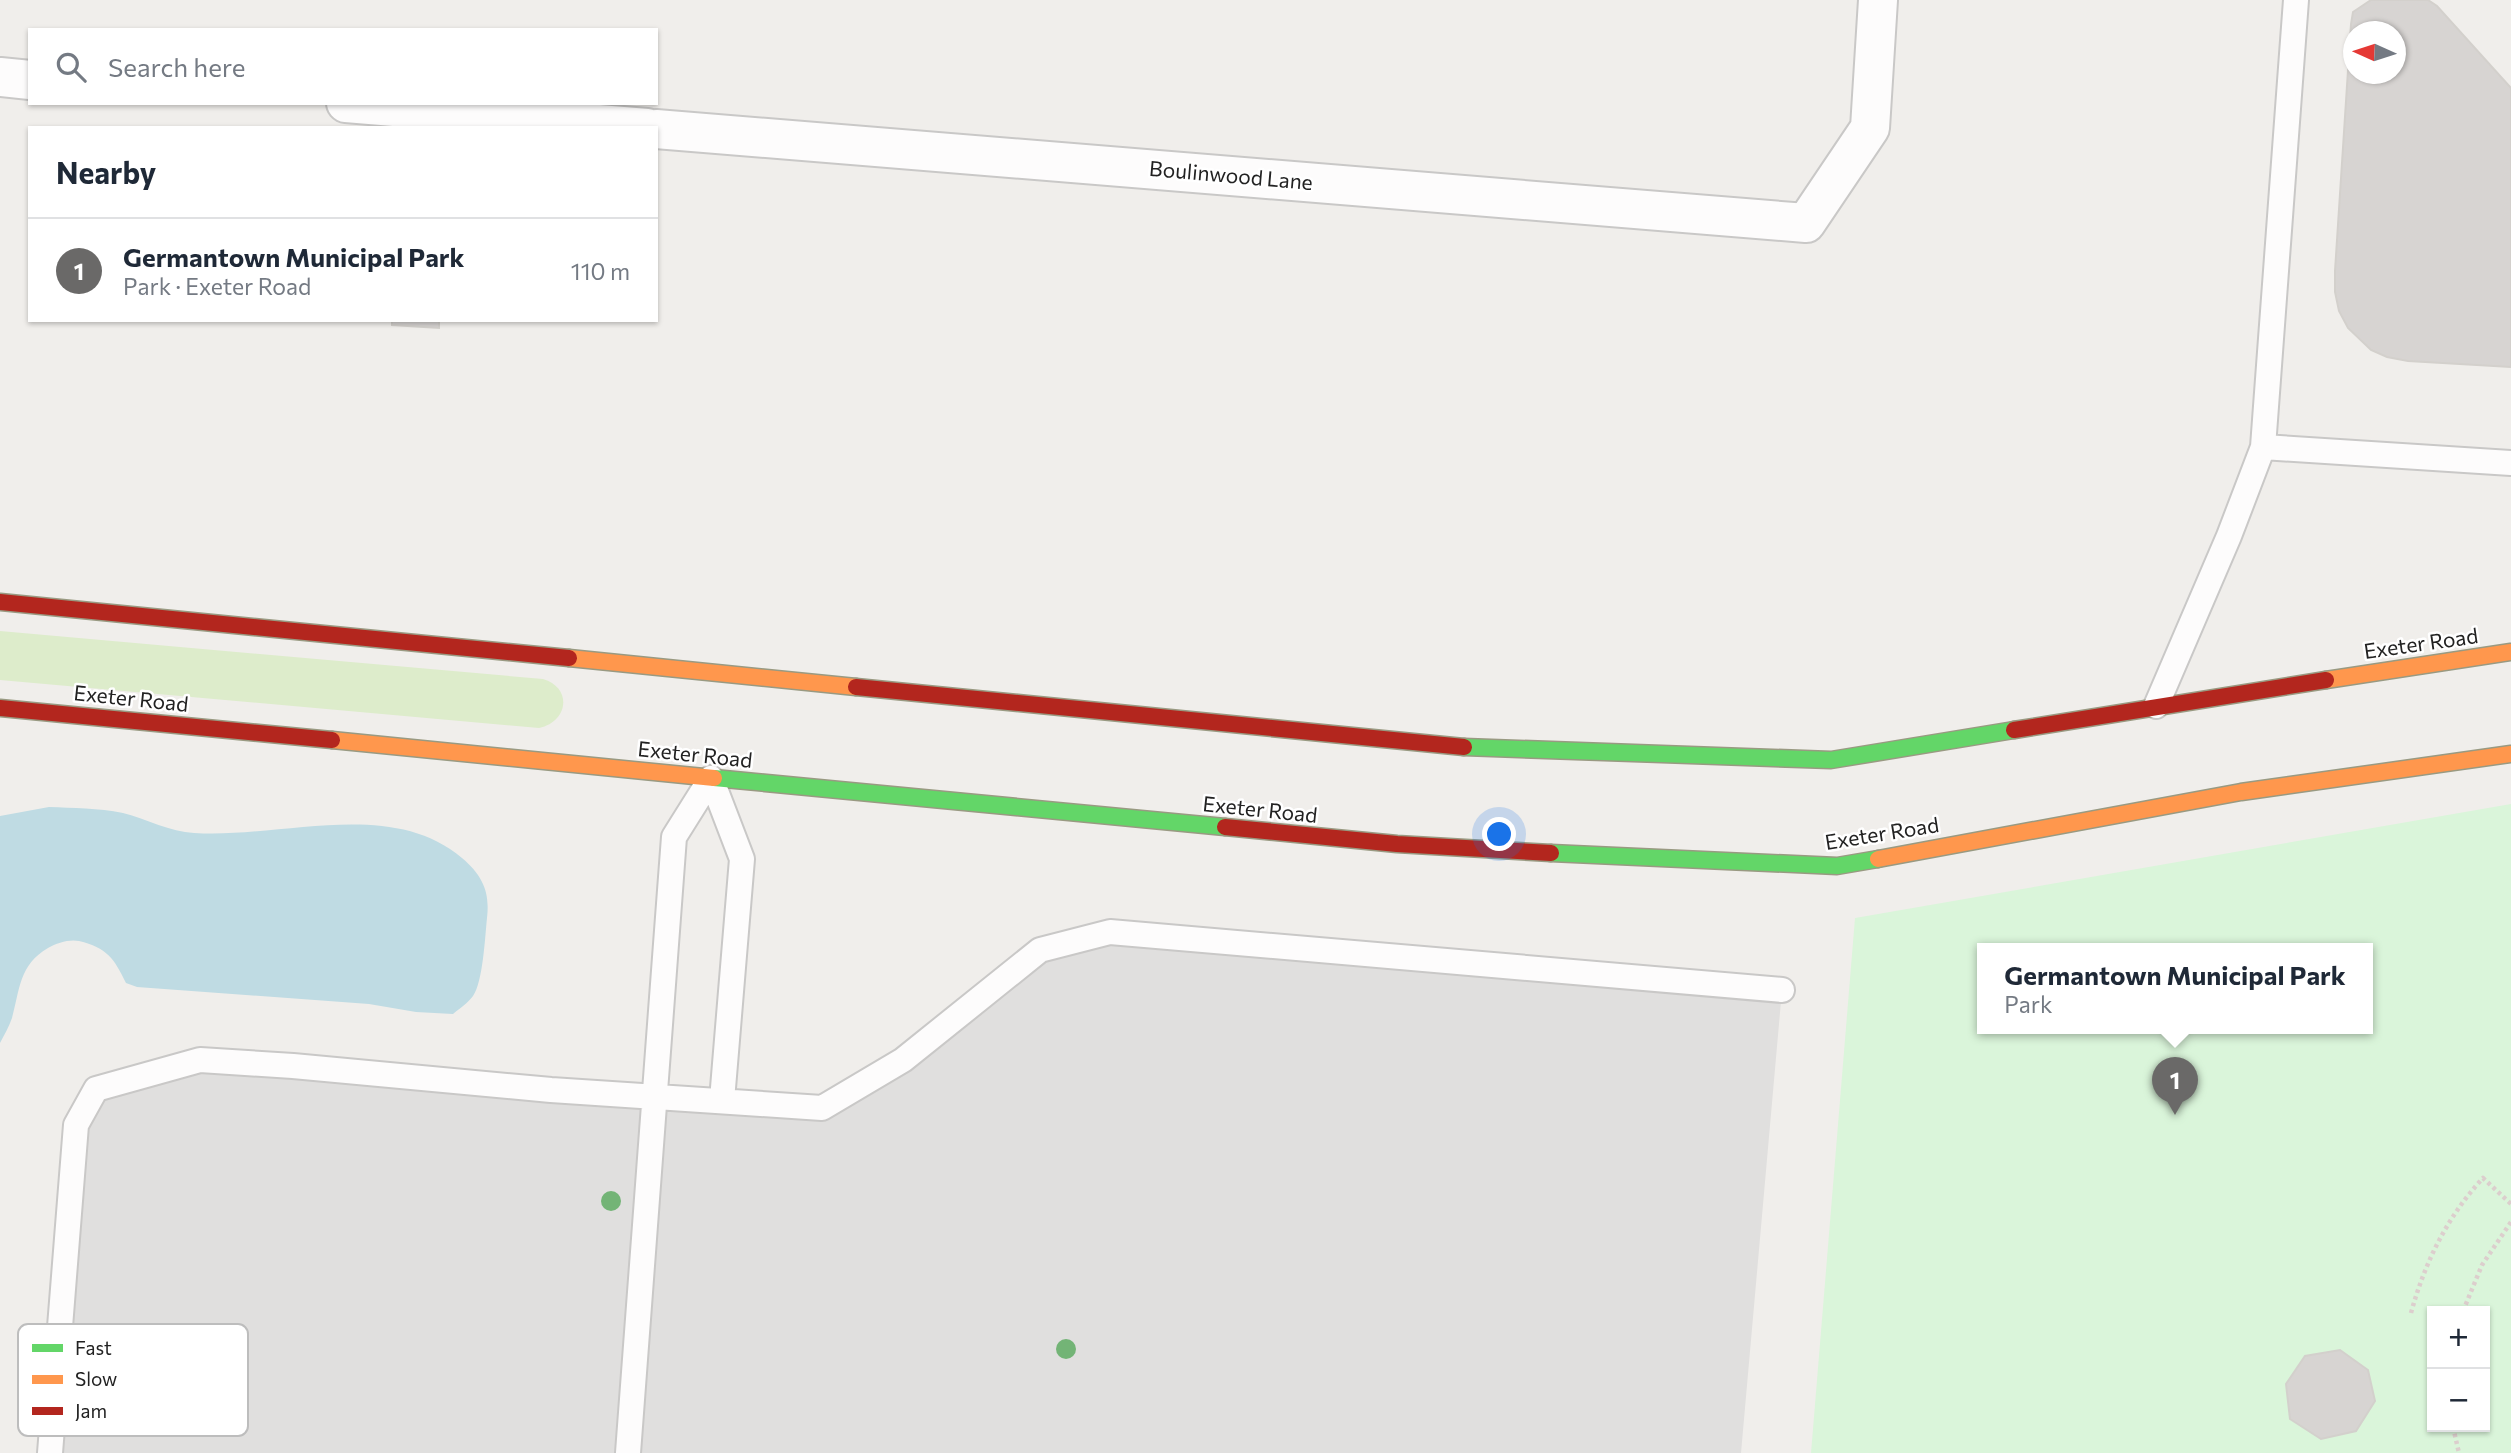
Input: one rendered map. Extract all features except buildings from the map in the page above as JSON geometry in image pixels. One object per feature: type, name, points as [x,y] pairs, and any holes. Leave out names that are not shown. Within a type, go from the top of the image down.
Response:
[{"type":"street","name":"Boulinwood Lane","points":[[658,128],[1806,223],[1870,128],[1878,0]]},
{"type":"street","points":[[0,78],[28,80]]},
{"type":"street","points":[[370,105],[623,126]]},
{"type":"street","name":"Exeter Road","points":[[0,602],[1488,749],[1831,760],[2156,706],[2511,652]]},
{"type":"street","name":"Exeter Road","points":[[0,708],[1397,844],[1494,851],[1837,866],[2241,792],[2511,754]]},
{"type":"lane","points":[[2156,706],[2229,536],[2263,447],[2296,0]]},
{"type":"lane","points":[[2263,447],[2511,463]]},
{"type":"lane","points":[[628,1453],[674,837],[711,778]]},
{"type":"lane","points":[[711,778],[742,859],[722,1100]]},
{"type":"lane","points":[[60,1324],[76,1125],[96,1089],[200,1060],[551,1090],[822,1108],[903,1059],[1040,950],[1110,932],[1782,990]]},
{"type":"path","points":[[2411,1313],[2419,1283],[2438,1241],[2465,1198],[2483,1178],[2511,1203]]},
{"type":"path","points":[[2465,1306],[2482,1265],[2511,1222]]},
{"type":"path","points":[[2455,1432],[2459,1453]]},
{"type":"green space","points":[[0,631],[543,679],[553,683],[559,690],[563,705],[556,719],[539,728],[0,680]]},
{"type":"green space","points":[[2511,804],[2511,1453],[1811,1453],[1855,918]]},
{"type":"shaded area","points":[[1110,932],[1782,990],[1741,1453],[50,1453],[51,1436],[248,1436],[248,1324],[60,1324],[76,1125],[96,1089],[200,1060],[822,1108],[1040,950]]},
{"type":"water","points":[[49,807],[123,813],[167,828],[194,833],[368,825],[402,829],[434,840],[469,865],[480,878],[486,892],[488,909],[484,947],[481,970],[473,996],[453,1014],[416,1012],[369,1004],[137,987],[126,983],[109,955],[89,944],[71,941],[48,948],[31,962],[22,978],[12,1018],[0,1043],[0,816]]},
{"type":"traffic: fast","points":[[1464,747],[1831,760],[2014,730]]},
{"type":"traffic: fast","points":[[714,778],[1225,827]]},
{"type":"traffic: fast","points":[[1551,853],[1837,866],[1878,859]]},
{"type":"traffic: slow","points":[[2326,680],[2511,652]]},
{"type":"traffic: slow","points":[[569,658],[856,687]]},
{"type":"traffic: slow","points":[[332,740],[714,778]]},
{"type":"traffic: slow","points":[[1878,859],[2241,792],[2511,754]]},
{"type":"traffic: jam","points":[[0,602],[569,658]]},
{"type":"traffic: jam","points":[[2014,730],[2326,680]]},
{"type":"traffic: jam","points":[[856,687],[1464,747]]},
{"type":"traffic: jam","points":[[0,708],[332,740]]},
{"type":"traffic: jam","points":[[1225,827],[1397,844],[1551,853]]},
{"type":"place","name":"Germantown Municipal Park","points":[[2175,1115]]}]
